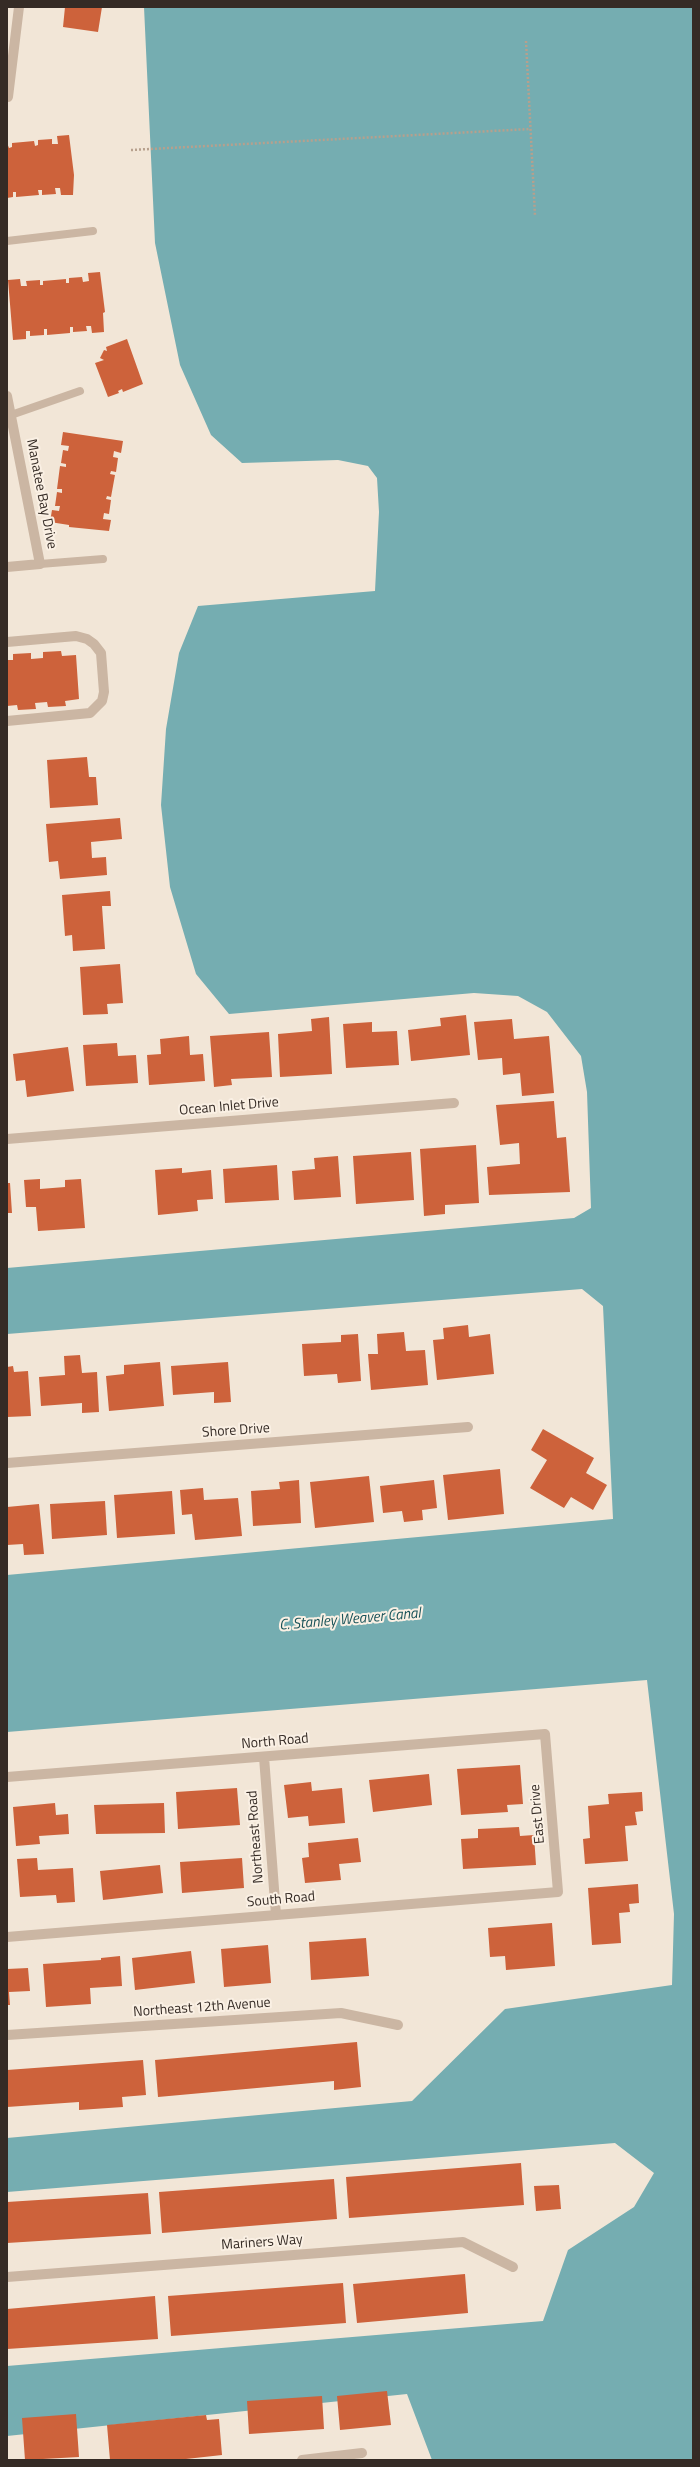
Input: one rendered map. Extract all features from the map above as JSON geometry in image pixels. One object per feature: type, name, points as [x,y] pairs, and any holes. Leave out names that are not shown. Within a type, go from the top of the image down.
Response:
[{"type":"street","points":[[8,96],[19,7]]},
{"type":"street","name":"Manatee Bay Drive","points":[[7,396],[40,564],[7,567]]},
{"type":"street","points":[[7,642],[76,636],[94,644],[101,653],[104,692],[102,701],[97,709],[82,715],[7,721]]},
{"type":"street","name":"Ocean Inlet Drive","points":[[7,1139],[454,1103]]},
{"type":"street","name":"Shore Drive","points":[[7,1463],[468,1427]]},
{"type":"street","name":"North Road","points":[[7,1778],[545,1734]]},
{"type":"street","name":"East Drive","points":[[545,1734],[558,1892]]},
{"type":"street","name":"Northeast Road","points":[[264,1757],[276,1915]]},
{"type":"street","name":"South Road","points":[[7,1937],[558,1892]]},
{"type":"street","name":"Northeast 12th Avenue","points":[[7,2035],[341,2013],[398,2025]]},
{"type":"street","name":"Mariners Way","points":[[7,2278],[463,2242],[513,2267]]},
{"type":"street","points":[[302,2460],[362,2453]]},
{"type":"lane","points":[[7,241],[93,231]]},
{"type":"lane","points":[[11,414],[80,391]]},
{"type":"lane","points":[[40,564],[103,560]]},
{"type":"path","points":[[526,41],[535,216]]},
{"type":"path","points":[[131,150],[530,129]]},
{"type":"water","name":"C. Stanley Weaver Canal","points":[[144,7],[693,7],[693,2460],[432,2460],[407,2394],[7,2436],[7,2366],[543,2321],[568,2250],[634,2207],[654,2173],[615,2143],[7,2192],[7,2138],[412,2101],[505,2009],[672,1985],[674,1914],[647,1680],[7,1732],[7,1575],[613,1519],[603,1306],[582,1289],[7,1334],[7,1268],[574,1218],[591,1208],[587,1092],[581,1056],[547,1012],[518,996],[474,993],[229,1014],[196,974],[170,887],[161,805],[166,729],[179,653],[198,606],[375,591],[379,512],[377,478],[368,466],[338,460],[242,463],[211,435],[180,365],[155,243]]},
{"type":"building","points":[[65,7],[102,7],[98,32],[63,27]]},
{"type":"building","points":[[69,135],[74,175],[73,195],[61,195],[60,188],[55,188],[56,194],[42,195],[42,190],[38,190],[39,195],[16,197],[16,192],[13,192],[13,197],[7,198],[7,143],[9,148],[12,147],[12,143],[34,141],[35,146],[38,145],[38,140],[52,139],[52,144],[58,144],[57,136]]},
{"type":"building","points":[[100,272],[105,312],[103,313],[104,332],[92,333],[91,326],[86,326],[87,331],[73,332],[73,327],[70,327],[70,333],[47,335],[47,329],[44,329],[44,335],[30,336],[30,331],[26,331],[26,339],[13,340],[8,280],[20,279],[21,286],[27,286],[26,281],[40,280],[40,285],[43,285],[43,281],[66,279],[66,283],[69,283],[69,278],[82,277],[83,282],[89,281],[88,273]]},
{"type":"building","points":[[127,339],[143,384],[123,392],[122,389],[118,391],[119,393],[108,397],[95,363],[104,360],[100,358],[104,350],[107,351],[106,347]]},
{"type":"building","points":[[63,432],[123,441],[121,453],[114,451],[113,457],[118,458],[116,472],[111,471],[110,474],[115,475],[111,497],[107,496],[106,499],[111,500],[109,514],[104,513],[103,519],[111,520],[109,531],[69,527],[69,525],[50,522],[52,510],[59,511],[60,506],[55,506],[57,492],[62,493],[62,489],[57,489],[60,466],[66,467],[66,464],[61,463],[63,450],[68,451],[69,446],[61,445]]},
{"type":"building","points":[[61,651],[62,656],[76,655],[79,699],[65,701],[66,706],[48,707],[47,702],[35,703],[36,709],[18,710],[17,705],[7,706],[7,660],[13,660],[13,654],[31,653],[31,659],[43,658],[43,652]]},
{"type":"building","points":[[87,757],[89,777],[96,777],[98,805],[50,808],[47,760]]},
{"type":"building","points":[[120,818],[122,839],[91,842],[92,858],[106,857],[107,875],[60,879],[58,861],[49,862],[46,824]]},
{"type":"building","points":[[110,891],[111,906],[102,906],[105,949],[73,951],[72,935],[65,936],[62,895]]},
{"type":"building","points":[[120,964],[123,1003],[107,1004],[108,1014],[83,1015],[80,967]]},
{"type":"building","points":[[466,1015],[470,1055],[411,1061],[408,1030],[441,1026],[440,1018]]},
{"type":"building","points":[[329,1017],[332,1074],[280,1077],[278,1034],[312,1031],[311,1019]]},
{"type":"building","points":[[512,1019],[514,1039],[549,1036],[554,1093],[522,1096],[520,1073],[503,1075],[502,1058],[478,1060],[474,1022]]},
{"type":"building","points":[[372,1022],[372,1032],[397,1031],[399,1065],[346,1068],[343,1024]]},
{"type":"building","points":[[269,1032],[272,1077],[231,1079],[232,1085],[214,1087],[210,1036]]},
{"type":"building","points":[[189,1036],[190,1055],[203,1054],[205,1081],[149,1085],[147,1055],[161,1054],[160,1039]]},
{"type":"building","points":[[117,1043],[118,1056],[136,1055],[138,1083],[86,1086],[83,1045]]},
{"type":"building","points":[[68,1047],[74,1091],[27,1097],[25,1080],[16,1081],[13,1054]]},
{"type":"building","points":[[554,1101],[557,1138],[566,1137],[570,1192],[489,1195],[487,1167],[520,1164],[519,1143],[500,1145],[496,1105]]},
{"type":"building","points":[[476,1145],[479,1203],[445,1205],[445,1214],[424,1216],[420,1149]]},
{"type":"building","points":[[411,1152],[414,1200],[356,1204],[353,1156]]},
{"type":"building","points":[[338,1156],[341,1197],[294,1200],[292,1171],[315,1169],[314,1158]]},
{"type":"building","points":[[277,1165],[279,1200],[225,1203],[223,1169]]},
{"type":"building","points":[[182,1168],[182,1173],[211,1170],[213,1199],[197,1200],[198,1211],[158,1215],[155,1170]]},
{"type":"building","points":[[40,1179],[40,1189],[65,1187],[65,1180],[81,1179],[85,1228],[38,1231],[36,1207],[26,1207],[24,1180]]},
{"type":"building","points":[[7,1183],[10,1183],[12,1213],[7,1213]]},
{"type":"building","points":[[468,1325],[469,1337],[490,1334],[494,1374],[437,1380],[433,1340],[444,1339],[443,1328]]},
{"type":"building","points":[[404,1332],[406,1351],[425,1350],[428,1385],[371,1390],[368,1354],[378,1354],[377,1334]]},
{"type":"building","points":[[358,1334],[361,1381],[338,1383],[337,1374],[304,1376],[302,1344],[341,1342],[341,1335]]},
{"type":"building","points":[[80,1355],[82,1373],[97,1372],[99,1412],[82,1413],[82,1403],[41,1406],[39,1377],[65,1375],[64,1356]]},
{"type":"building","points":[[160,1362],[164,1406],[109,1411],[106,1376],[124,1374],[124,1365]]},
{"type":"building","points":[[228,1362],[231,1402],[214,1403],[214,1392],[173,1395],[171,1366]]},
{"type":"building","points":[[13,1366],[14,1372],[28,1371],[31,1416],[7,1417],[7,1367]]},
{"type":"building","points":[[543,1429],[594,1458],[586,1473],[607,1485],[593,1510],[571,1497],[564,1508],[530,1488],[547,1460],[531,1450]]},
{"type":"building","points":[[500,1469],[504,1514],[448,1520],[443,1475]]},
{"type":"building","points":[[369,1476],[374,1522],[315,1528],[310,1482]]},
{"type":"building","points":[[299,1480],[301,1523],[253,1526],[251,1491],[280,1489],[279,1482]]},
{"type":"building","points":[[434,1480],[437,1508],[422,1510],[423,1520],[404,1522],[402,1511],[383,1513],[380,1486]]},
{"type":"building","points":[[203,1488],[204,1500],[238,1498],[242,1536],[195,1540],[192,1514],[182,1515],[180,1490]]},
{"type":"building","points":[[172,1491],[175,1534],[117,1538],[114,1495]]},
{"type":"building","points":[[105,1501],[107,1535],[52,1539],[50,1504]]},
{"type":"building","points":[[39,1504],[44,1554],[24,1555],[23,1544],[7,1545],[7,1507]]},
{"type":"building","points":[[520,1765],[523,1804],[507,1805],[508,1812],[461,1815],[457,1769]]},
{"type":"building","points":[[429,1774],[432,1805],[373,1812],[369,1780]]},
{"type":"building","points":[[311,1782],[312,1791],[342,1788],[345,1823],[309,1826],[308,1816],[288,1818],[284,1785]]},
{"type":"building","points":[[237,1788],[240,1825],[178,1829],[176,1792]]},
{"type":"building","points":[[642,1792],[643,1811],[635,1812],[637,1825],[625,1826],[628,1861],[585,1864],[583,1839],[590,1838],[588,1806],[609,1804],[608,1794]]},
{"type":"building","points":[[55,1803],[56,1815],[68,1814],[69,1834],[39,1836],[40,1844],[16,1846],[13,1807]]},
{"type":"building","points":[[164,1803],[165,1833],[96,1834],[94,1805]]},
{"type":"building","points":[[519,1827],[520,1836],[534,1835],[536,1865],[463,1869],[461,1839],[478,1838],[478,1829]]},
{"type":"building","points":[[358,1838],[361,1862],[339,1864],[341,1880],[305,1883],[302,1858],[309,1857],[308,1843]]},
{"type":"building","points":[[37,1858],[38,1870],[73,1868],[75,1902],[57,1903],[56,1895],[20,1897],[17,1859]]},
{"type":"building","points":[[242,1858],[244,1888],[182,1893],[180,1862]]},
{"type":"building","points":[[160,1865],[163,1893],[103,1900],[100,1871]]},
{"type":"building","points":[[638,1884],[639,1903],[629,1904],[630,1912],[619,1913],[621,1943],[592,1945],[588,1888]]},
{"type":"building","points":[[552,1923],[555,1966],[506,1970],[505,1956],[490,1957],[488,1928]]},
{"type":"building","points":[[366,1938],[369,1976],[311,1980],[309,1942]]},
{"type":"building","points":[[268,1945],[271,1983],[224,1987],[221,1949]]},
{"type":"building","points":[[191,1951],[195,1983],[135,1990],[132,1958]]},
{"type":"building","points":[[120,1956],[122,1986],[90,1988],[91,2004],[46,2007],[43,1964],[101,1960],[101,1958]]},
{"type":"building","points":[[28,1968],[30,1991],[9,1992],[10,2005],[7,2005],[7,1969]]},
{"type":"building","points":[[357,2042],[361,2087],[334,2090],[334,2081],[158,2097],[155,2060]]},
{"type":"building","points":[[143,2060],[146,2095],[122,2097],[123,2107],[79,2110],[79,2102],[7,2107],[7,2070]]},
{"type":"building","points":[[521,2163],[524,2205],[349,2218],[346,2177]]},
{"type":"building","points":[[334,2179],[337,2219],[162,2233],[159,2192]]},
{"type":"building","points":[[559,2185],[561,2209],[536,2211],[534,2186]]},
{"type":"building","points":[[148,2193],[151,2234],[7,2243],[7,2202]]},
{"type":"building","points":[[465,2274],[468,2313],[357,2323],[353,2284]]},
{"type":"building","points":[[343,2283],[346,2323],[171,2336],[168,2296]]},
{"type":"building","points":[[155,2296],[158,2339],[7,2349],[7,2309]]},
{"type":"building","points":[[387,2391],[391,2425],[340,2430],[337,2396]]},
{"type":"building","points":[[322,2396],[324,2429],[249,2434],[247,2401]]},
{"type":"building","points":[[76,2414],[79,2457],[25,2460],[22,2418]]},
{"type":"building","points":[[206,2415],[207,2420],[219,2419],[222,2455],[177,2460],[110,2460],[107,2425]]}]
